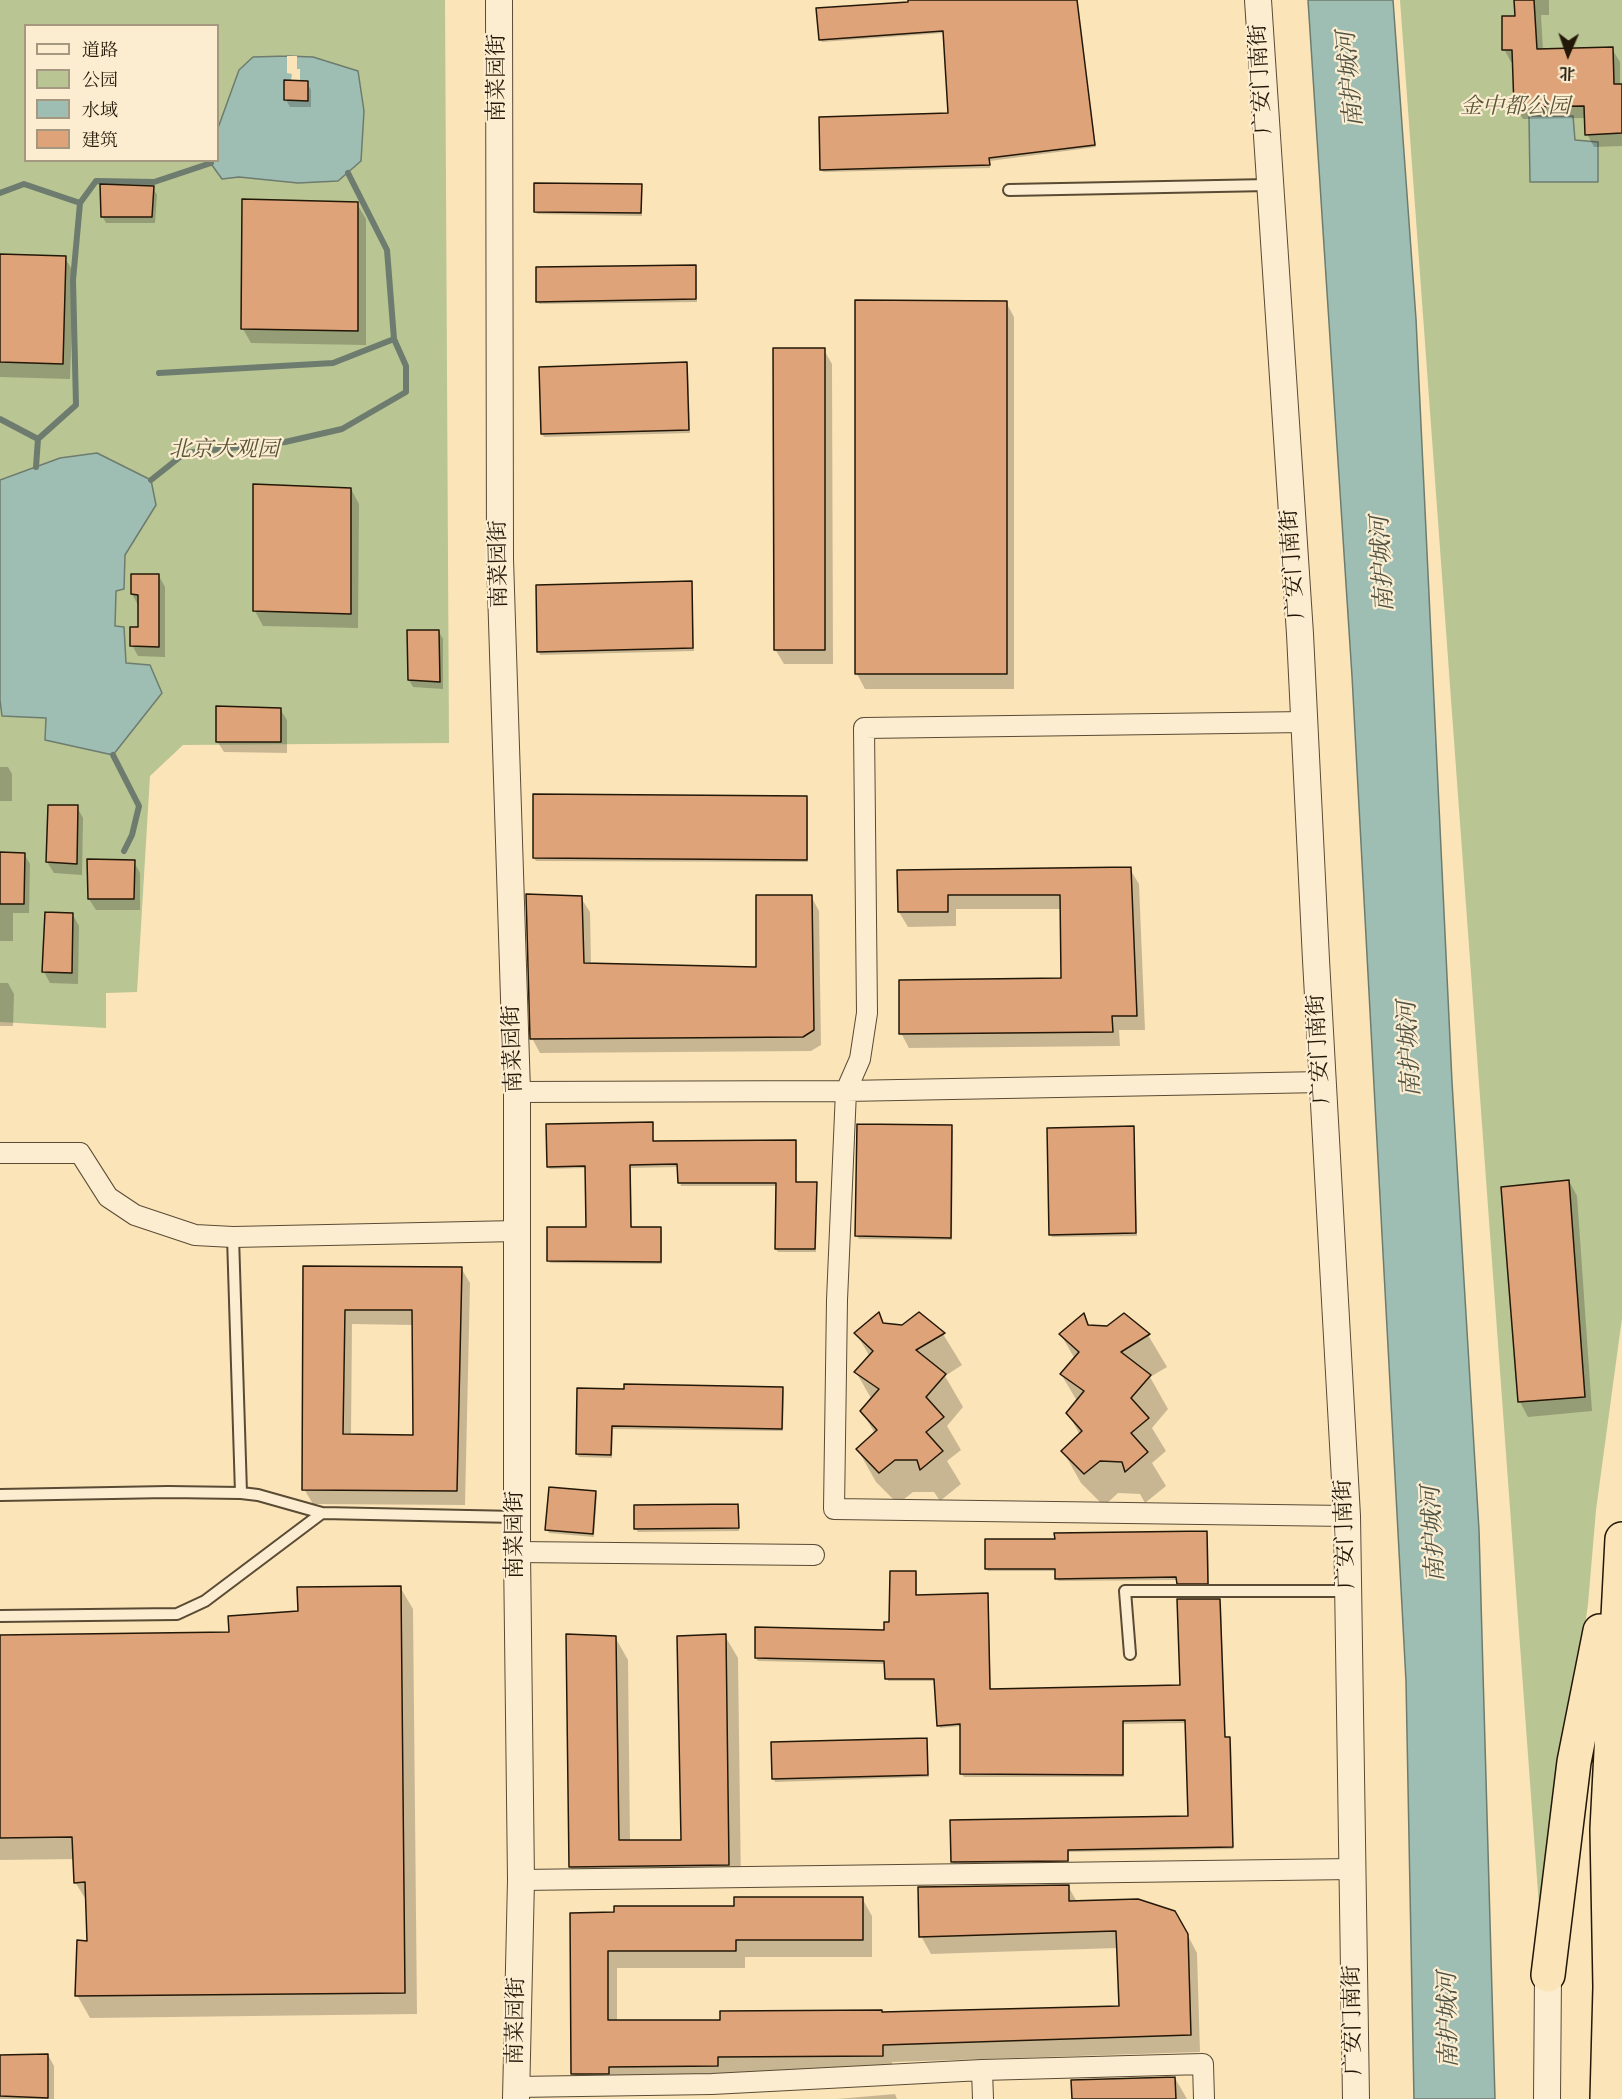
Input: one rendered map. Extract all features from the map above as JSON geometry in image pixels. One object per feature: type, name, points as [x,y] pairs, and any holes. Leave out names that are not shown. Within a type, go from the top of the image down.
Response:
[{"type":"highway","points":[[1548,1975],[1574,1762],[1603,1612],[1622,1539]]},
{"type":"highway","points":[[1607,2099],[1610,1987],[1607,1828],[1622,1539]]},
{"type":"street","name":"南菜园街","points":[[499,0],[500,559],[517,1092],[517,1552],[521,1880],[516,2093]]},
{"type":"street","name":"广安门南街","points":[[1246,0],[1263,185],[1317,1083],[1340,1516],[1346,1869],[1356,2099]]},
{"type":"street","name":"广安门南街","points":[[1258,0],[1263,185]]},
{"type":"street","points":[[1296,722],[864,728],[867,1013],[860,1059],[846,1090],[837,1299],[834,1509],[1340,1516]]},
{"type":"street","points":[[517,1092],[1317,1083]]},
{"type":"street","points":[[0,1153],[80,1153],[108,1197],[135,1215],[195,1236],[517,1232]]},
{"type":"street","points":[[517,1552],[814,1555]]},
{"type":"street","points":[[521,1880],[1346,1869]]},
{"type":"street","name":"广安门南街","points":[[1342,2099],[1346,1869]]},
{"type":"street","points":[[1547,2099],[1548,1975]]},
{"type":"street","points":[[516,2093],[982,2070],[1203,2064],[1204,2099]]},
{"type":"street","points":[[982,2070],[983,2099]]},
{"type":"lane","points":[[1009,190],[1263,185]]},
{"type":"lane","points":[[233,1237],[241,1493]]},
{"type":"lane","points":[[0,1495],[241,1493],[258,1495],[322,1513],[517,1517]]},
{"type":"lane","points":[[0,1616],[177,1614],[205,1601],[322,1513]]},
{"type":"lane","points":[[1130,1654],[1125,1591],[1342,1591]]},
{"type":"green space","name":"北京大观园","points":[[0,0],[445,0],[449,743],[183,745],[150,776],[137,992],[106,993],[106,1028],[0,1022]]},
{"type":"green space","name":"金中都公园","points":[[1400,0],[1622,0],[1622,1318],[1596,1510],[1588,1604],[1541,1933]]},
{"type":"water","name":"南护城河","points":[[1308,0],[1393,0],[1416,319],[1452,1082],[1479,1530],[1495,2099],[1414,2099],[1406,1681],[1352,676]]},
{"type":"water","points":[[253,57],[313,57],[358,71],[364,111],[361,161],[338,181],[298,183],[239,177],[222,179],[210,162],[219,162],[219,125],[239,70]]},
{"type":"water","points":[[1529,116],[1573,116],[1575,140],[1598,142],[1598,182],[1530,182]]},
{"type":"water","points":[[97,453],[151,480],[156,505],[125,555],[124,589],[116,591],[115,626],[124,627],[126,663],[150,665],[162,693],[113,755],[45,740],[46,718],[2,716],[0,700],[0,480],[60,458]]},
{"type":"pier","points":[[287,56],[297,56],[300,81],[308,81],[308,101],[284,100],[284,80],[291,80],[292,74],[287,73]]},
{"type":"building","points":[[908,0],[1077,0],[1095,145],[989,158],[990,165],[820,170],[819,117],[948,113],[943,31],[819,40],[816,8],[908,2]]},
{"type":"building","points":[[1514,0],[1534,0],[1537,49],[1613,47],[1614,84],[1622,84],[1622,133],[1585,135],[1584,106],[1514,107],[1512,50],[1502,50],[1502,16],[1515,16]]},
{"type":"building","points":[[284,80],[308,81],[308,101],[284,100]]},
{"type":"building","points":[[534,183],[642,184],[641,213],[534,212]]},
{"type":"building","points":[[100,184],[154,186],[152,217],[101,217]]},
{"type":"building","points":[[242,199],[358,202],[358,331],[241,329]]},
{"type":"building","points":[[0,254],[66,256],[63,364],[0,362]]},
{"type":"building","points":[[696,265],[696,299],[536,302],[536,267]]},
{"type":"building","points":[[855,300],[1007,301],[1007,674],[855,674]]},
{"type":"building","points":[[773,348],[825,348],[825,650],[774,650]]},
{"type":"building","points":[[687,362],[689,430],[541,434],[539,367]]},
{"type":"building","points":[[253,484],[351,488],[351,614],[253,611]]},
{"type":"building","points":[[131,574],[159,574],[159,647],[130,646],[130,627],[138,627],[138,595],[131,594]]},
{"type":"building","points":[[692,581],[693,648],[537,652],[536,585]]},
{"type":"building","points":[[407,630],[439,630],[440,682],[408,680]]},
{"type":"building","points":[[216,706],[281,708],[281,742],[216,742]]},
{"type":"building","points":[[533,794],[807,796],[807,860],[533,858]]},
{"type":"building","points":[[48,805],[78,805],[77,864],[46,862]]},
{"type":"building","points":[[0,852],[25,853],[24,904],[0,904]]},
{"type":"building","points":[[87,859],[135,860],[134,899],[88,899]]},
{"type":"building","points":[[1131,867],[1137,1016],[1112,1016],[1113,1032],[899,1034],[899,980],[1061,978],[1060,895],[948,895],[948,912],[898,912],[897,870]]},
{"type":"building","points":[[526,894],[582,896],[584,963],[756,967],[756,895],[812,895],[814,1030],[803,1037],[530,1039]]},
{"type":"building","points":[[45,912],[73,913],[72,973],[42,972]]},
{"type":"building","points":[[653,1122],[653,1141],[796,1140],[796,1182],[817,1182],[815,1249],[775,1249],[776,1183],[678,1183],[677,1164],[630,1165],[631,1227],[661,1227],[661,1262],[547,1261],[547,1227],[586,1227],[585,1166],[547,1167],[546,1124]]},
{"type":"building","points":[[857,1124],[952,1125],[951,1238],[855,1236]]},
{"type":"building","points":[[1134,1126],[1136,1233],[1049,1235],[1047,1128]]},
{"type":"building","points":[[1569,1180],[1585,1397],[1518,1402],[1501,1187]]},
{"type":"building","points":[[303,1266],[462,1267],[457,1491],[302,1490]],"holes":[[[345,1310],[412,1310],[413,1435],[343,1434]]]},
{"type":"building","points":[[879,1312],[883,1323],[902,1325],[919,1312],[945,1333],[916,1350],[946,1374],[926,1397],[944,1417],[926,1432],[943,1451],[920,1470],[917,1460],[895,1460],[879,1473],[856,1449],[877,1430],[860,1411],[879,1389],[854,1372],[873,1351],[854,1333]]},
{"type":"building","points":[[1084,1313],[1088,1325],[1107,1326],[1124,1313],[1150,1334],[1121,1352],[1151,1375],[1131,1398],[1149,1418],[1131,1433],[1148,1452],[1125,1472],[1122,1462],[1100,1461],[1084,1474],[1061,1451],[1082,1431],[1066,1413],[1084,1391],[1060,1374],[1079,1352],[1059,1334]]},
{"type":"building","points":[[624,1384],[783,1387],[782,1429],[612,1426],[611,1455],[576,1454],[577,1388],[624,1389]]},
{"type":"building","points":[[549,1487],[596,1491],[593,1534],[545,1530]]},
{"type":"building","points":[[738,1504],[739,1528],[634,1529],[634,1505]]},
{"type":"building","points":[[1207,1531],[1208,1584],[1177,1584],[1176,1577],[1055,1579],[1055,1569],[985,1569],[985,1539],[1055,1539],[1054,1533]]},
{"type":"building","points":[[890,1571],[916,1571],[916,1595],[988,1593],[990,1689],[1180,1685],[1177,1599],[1220,1599],[1225,1737],[1230,1737],[1233,1847],[1068,1850],[1068,1861],[951,1862],[950,1820],[1188,1816],[1185,1720],[1123,1721],[1123,1775],[960,1774],[960,1724],[937,1726],[934,1679],[885,1679],[884,1661],[755,1658],[755,1627],[884,1630],[884,1622],[889,1622]]},
{"type":"building","points":[[401,1586],[405,1993],[75,1996],[77,1940],[87,1941],[85,1882],[74,1883],[72,1837],[0,1838],[0,1635],[229,1632],[228,1616],[298,1611],[297,1587]]},
{"type":"building","points":[[566,1634],[616,1636],[619,1840],[681,1840],[677,1636],[726,1634],[729,1865],[569,1867]]},
{"type":"building","points":[[927,1738],[928,1775],[772,1779],[771,1742]]},
{"type":"building","points":[[1069,1885],[1069,1901],[1138,1899],[1175,1911],[1188,1934],[1191,2035],[883,2045],[883,2056],[718,2057],[718,2066],[609,2067],[609,2074],[571,2074],[570,1913],[614,1912],[614,1906],[734,1906],[734,1897],[863,1897],[863,1940],[736,1940],[736,1951],[608,1951],[608,2020],[720,2020],[720,2011],[882,2010],[882,2012],[1119,2006],[1116,1931],[919,1937],[918,1887]]},
{"type":"building","points":[[48,2054],[48,2098],[0,2096],[0,2055]]},
{"type":"building","points":[[1175,2077],[1176,2099],[1072,2099],[1071,2080]]},
{"type":"waterway","points":[[36,467],[38,439],[76,405],[73,280],[80,203],[96,181],[154,182],[211,163]]},
{"type":"waterway","points":[[151,480],[185,453],[285,442],[342,429],[406,392],[406,366],[394,339],[387,250],[348,173]]},
{"type":"waterway","points":[[0,193],[24,184],[80,203]]},
{"type":"waterway","points":[[159,373],[333,363],[394,339]]},
{"type":"waterway","points":[[0,419],[38,439]]},
{"type":"waterway","points":[[113,755],[139,806],[132,835],[124,851]]}]
